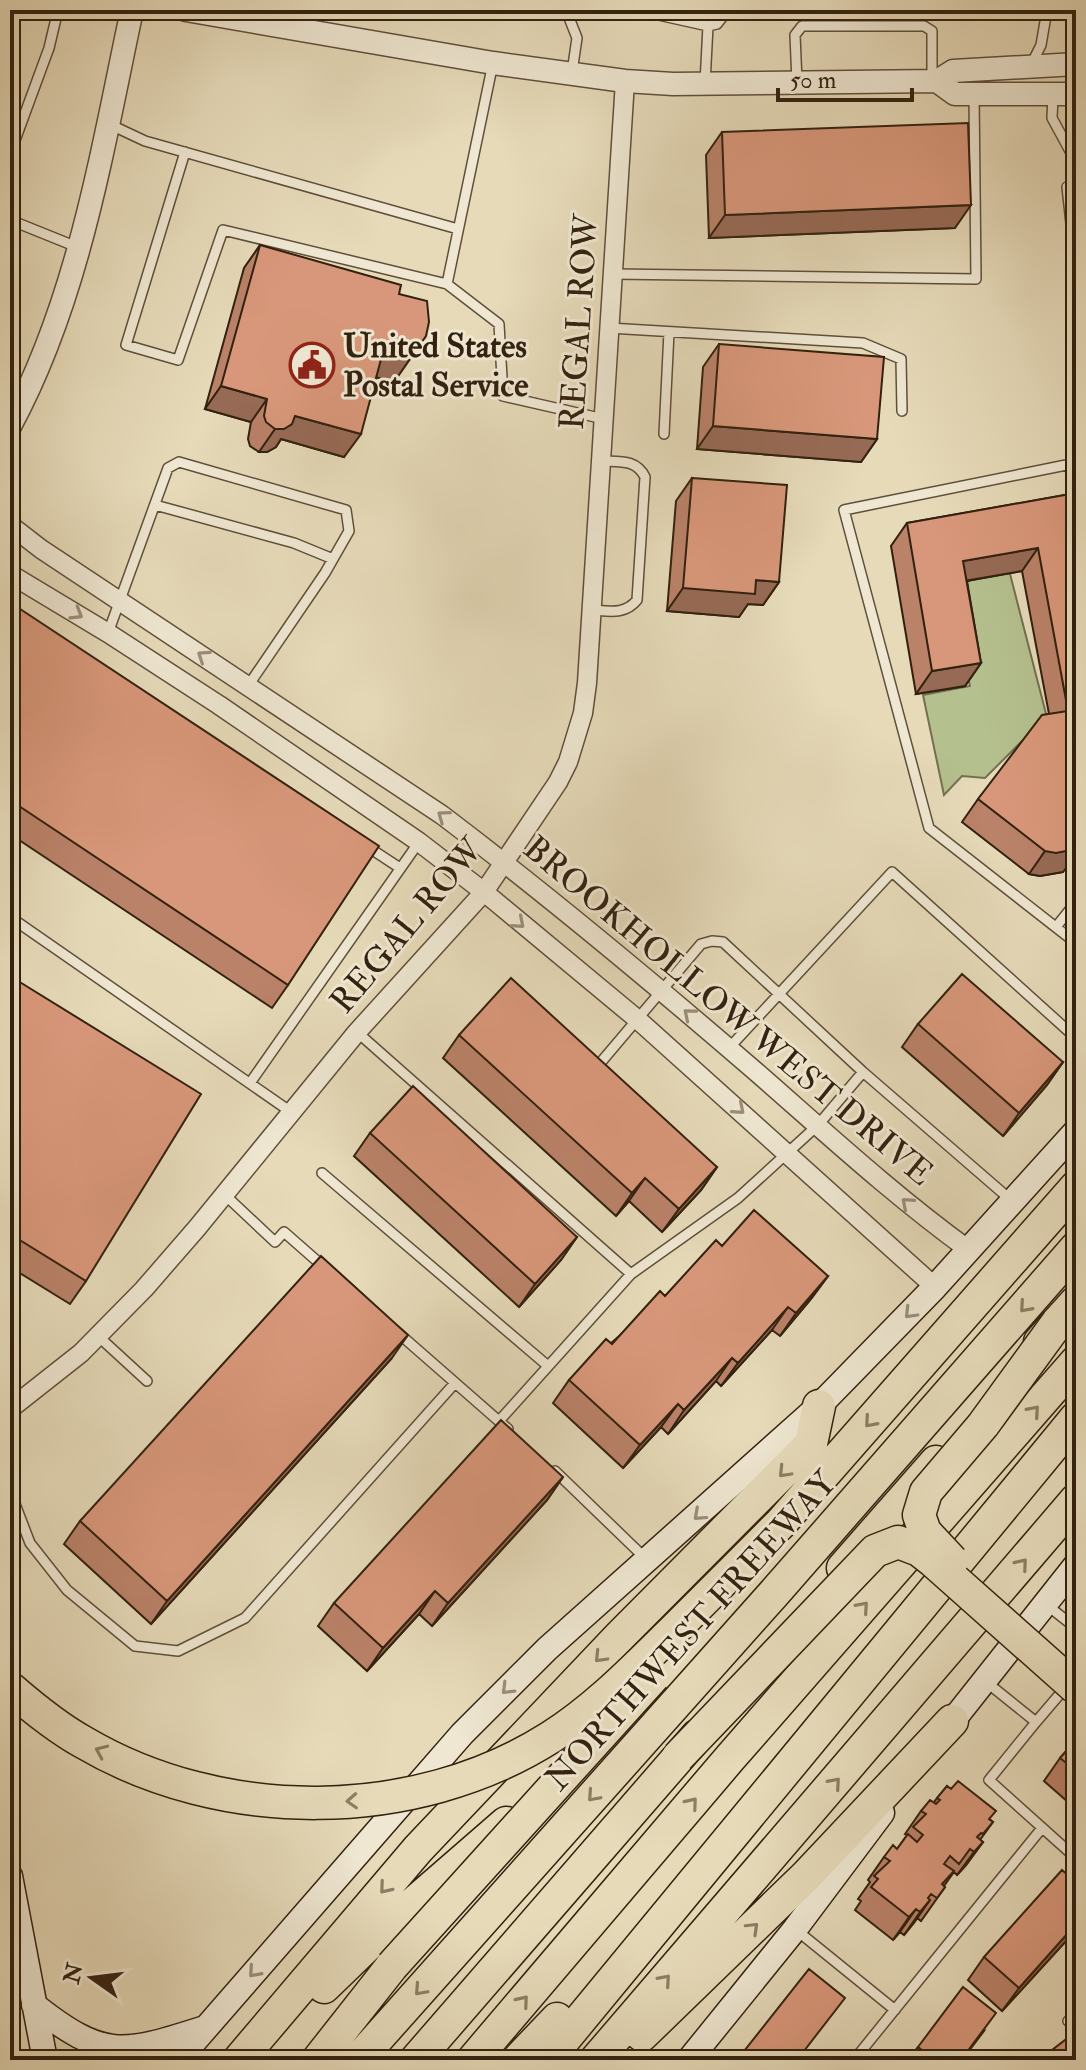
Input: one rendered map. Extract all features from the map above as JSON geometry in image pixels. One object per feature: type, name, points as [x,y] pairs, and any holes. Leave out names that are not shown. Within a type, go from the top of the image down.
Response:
[{"type":"highway","points":[[318,2060],[392,1966],[707,1618],[781,1523],[1076,1187]]},
{"type":"highway","name":"NORTHWEST FREEWAY","points":[[358,2060],[776,1591],[1076,1248]]},
{"type":"highway","points":[[1067,1312],[983,1425],[926,1492],[919,1515],[925,1532],[941,1552],[1076,1671]]},
{"type":"highway","points":[[416,2060],[1067,1312]]},
{"type":"highway","points":[[473,2060],[741,1746],[1076,1362]]},
{"type":"highway","points":[[239,2060],[418,1849],[620,1636],[811,1444],[819,1406]]},
{"type":"highway","points":[[547,2060],[1076,1418]]},
{"type":"highway","points":[[596,2060],[1076,1500]]},
{"type":"highway","points":[[10,1688],[48,1720],[85,1744],[199,1790],[255,1800],[312,1803],[365,1801],[416,1792],[485,1771],[553,1736],[620,1684],[781,1523]]},
{"type":"highway","points":[[678,1757],[875,1551],[898,1542],[919,1550],[933,1561],[1076,1688]]},
{"type":"highway","points":[[257,2060],[298,2013],[384,1929],[683,1667],[776,1591]]},
{"type":"highway","points":[[617,2060],[807,1875],[952,1721]]},
{"type":"highway","points":[[518,2060],[587,1987],[670,1913]]},
{"type":"main road","points":[[178,2060],[462,1734],[547,1649],[819,1406],[935,1287],[1076,1131]]},
{"type":"main road","points":[[689,2060],[795,1929],[952,1721],[1076,1565]]},
{"type":"main road","points":[[10,1876],[45,2060]]},
{"type":"main road","points":[[34,2005],[65,2029],[89,2042],[117,2049],[144,2047],[205,2028]]},
{"type":"street","points":[[10,426],[56,323],[108,124],[132,10]]},
{"type":"street","points":[[186,10],[493,63],[625,81],[705,84],[935,81],[953,71],[1076,64]]},
{"type":"street","name":"REGAL ROW","points":[[15,1405],[81,1353],[153,1279],[357,1032],[484,892],[558,782],[577,739],[587,683],[625,81]]},
{"type":"street","points":[[935,81],[955,94],[1076,94]]},
{"type":"street","name":"BROOKHOLLOW WEST DRIVE","points":[[10,525],[442,815],[505,861],[729,1048],[923,1217],[969,1250]]},
{"type":"street","name":"BROOKHOLLOW WEST DRIVE","points":[[10,574],[108,633],[317,773],[419,842],[484,892],[637,1019],[935,1287]]},
{"type":"street","points":[[317,773],[336,745]]},
{"type":"lane","points":[[10,154],[49,48],[58,10]]},
{"type":"lane","points":[[566,10],[577,38],[571,75]]},
{"type":"lane","points":[[636,10],[708,26],[717,24],[728,10]]},
{"type":"lane","points":[[1030,66],[1041,45],[1047,10]]},
{"type":"lane","points":[[705,84],[708,26]]},
{"type":"lane","points":[[797,82],[795,35],[802,26],[924,26],[932,31],[935,81]]},
{"type":"lane","points":[[447,284],[493,63]]},
{"type":"lane","points":[[613,274],[976,279],[974,94]]},
{"type":"lane","points":[[1053,94],[1052,118],[1076,162]]},
{"type":"lane","points":[[108,124],[145,141],[458,229]]},
{"type":"lane","points":[[185,152],[126,345],[178,360],[223,230],[447,284],[499,324],[503,396],[604,419]]},
{"type":"lane","points":[[1076,185],[1067,187],[1076,269]]},
{"type":"lane","points":[[10,220],[78,247]]},
{"type":"lane","points":[[609,328],[863,343],[901,359],[902,411]]},
{"type":"lane","points":[[664,434],[669,332]]},
{"type":"lane","points":[[592,610],[622,612],[637,600],[645,477],[640,467],[632,462],[601,461]]},
{"type":"lane","points":[[108,633],[168,468],[179,462],[346,510],[349,531],[248,686]]},
{"type":"lane","points":[[1076,486],[1073,463],[844,510],[929,828],[1076,943]]},
{"type":"lane","points":[[155,505],[294,543],[333,559]]},
{"type":"lane","points":[[361,842],[400,868]]},
{"type":"lane","points":[[250,1083],[419,842]]},
{"type":"lane","points":[[729,1048],[892,872],[1076,1038]]},
{"type":"lane","points":[[1056,927],[1076,902]]},
{"type":"lane","points":[[10,917],[291,1112]]},
{"type":"lane","points":[[594,1071],[701,944],[723,942],[863,1072],[1012,1201]]},
{"type":"lane","points":[[357,1032],[631,1274]]},
{"type":"lane","points":[[499,1421],[631,1274],[738,1198],[818,1125],[863,1072]]},
{"type":"lane","points":[[322,1173],[548,1366]]},
{"type":"lane","points":[[225,1195],[275,1242],[284,1232],[330,1272]]},
{"type":"lane","points":[[387,1322],[521,1441]]},
{"type":"lane","points":[[98,1336],[147,1381]]},
{"type":"lane","points":[[10,1383],[15,1405]]},
{"type":"lane","points":[[10,1491],[30,1543],[67,1590],[135,1646],[178,1651],[245,1618],[455,1383]]},
{"type":"lane","points":[[544,1461],[590,1501],[648,1560]]},
{"type":"lane","points":[[1045,1604],[1076,1628]]},
{"type":"lane","points":[[1076,1677],[989,1780],[1076,1858]]},
{"type":"lane","points":[[985,1681],[1036,1722]]},
{"type":"lane","points":[[854,2060],[1042,1828]]},
{"type":"lane","points":[[795,1929],[895,2010]]},
{"type":"green space","points":[[1009,570],[1053,741],[1022,741],[985,778],[962,776],[944,795],[923,695],[970,686],[949,586]]},
{"type":"building","points":[[968,123],[971,205],[725,215],[722,132]]},
{"type":"building","name":"United States Postal Service","points":[[260,245],[401,285],[399,294],[427,301],[429,322],[426,336],[410,359],[383,352],[361,434],[295,416],[292,424],[284,429],[275,429],[264,416],[267,399],[221,386]]},
{"type":"building","points":[[719,344],[884,357],[877,439],[713,426]]},
{"type":"building","points":[[692,478],[787,485],[779,582],[756,580],[755,594],[683,588]]},
{"type":"building","points":[[1076,493],[1076,849],[1056,853],[1045,851],[978,799],[1042,715],[1068,711],[1038,548],[963,561],[981,663],[932,671],[907,523]]},
{"type":"building","points":[[10,603],[379,846],[288,985],[10,800]]},
{"type":"building","points":[[962,974],[1063,1062],[1019,1113],[918,1024]]},
{"type":"building","points":[[10,976],[201,1094],[86,1281],[10,1234]]},
{"type":"building","points":[[511,978],[717,1167],[679,1209],[645,1178],[632,1193],[459,1035]]},
{"type":"building","points":[[413,1086],[577,1237],[535,1284],[370,1133]]},
{"type":"building","points":[[754,1210],[828,1276],[796,1313],[788,1307],[738,1363],[732,1358],[684,1410],[678,1404],[640,1445],[569,1380],[606,1339],[612,1344],[660,1291],[665,1296],[716,1240],[722,1246]]},
{"type":"building","points":[[321,1256],[408,1335],[167,1601],[80,1521]]},
{"type":"building","points":[[501,1420],[563,1477],[448,1603],[435,1591],[383,1648],[334,1603]]},
{"type":"building","points":[[1076,1740],[1076,1771],[1060,1758]]},
{"type":"building","points":[[958,1781],[996,1811],[989,1819],[993,1822],[977,1837],[983,1842],[974,1852],[970,1849],[959,1864],[950,1856],[944,1864],[954,1871],[942,1884],[945,1887],[937,1898],[931,1894],[920,1912],[916,1909],[909,1917],[871,1887],[878,1879],[874,1876],[890,1861],[884,1857],[893,1845],[897,1849],[908,1834],[917,1842],[923,1835],[913,1827],[926,1814],[921,1811],[930,1800],[936,1804],[947,1786],[951,1789]]},
{"type":"building","points":[[1062,1870],[1076,1882],[1076,1924],[1019,1988],[984,1957]]},
{"type":"building","points":[[809,1969],[845,1998],[797,2060],[737,2060]]},
{"type":"building","points":[[963,1987],[996,2013],[961,2060],[935,2060],[918,2047]]},
{"type":"building","points":[[1069,2037],[1076,2046],[1076,2060],[1039,2060]]},
{"type":"place","name":"United States Postal Service","points":[[312,365]]}]
